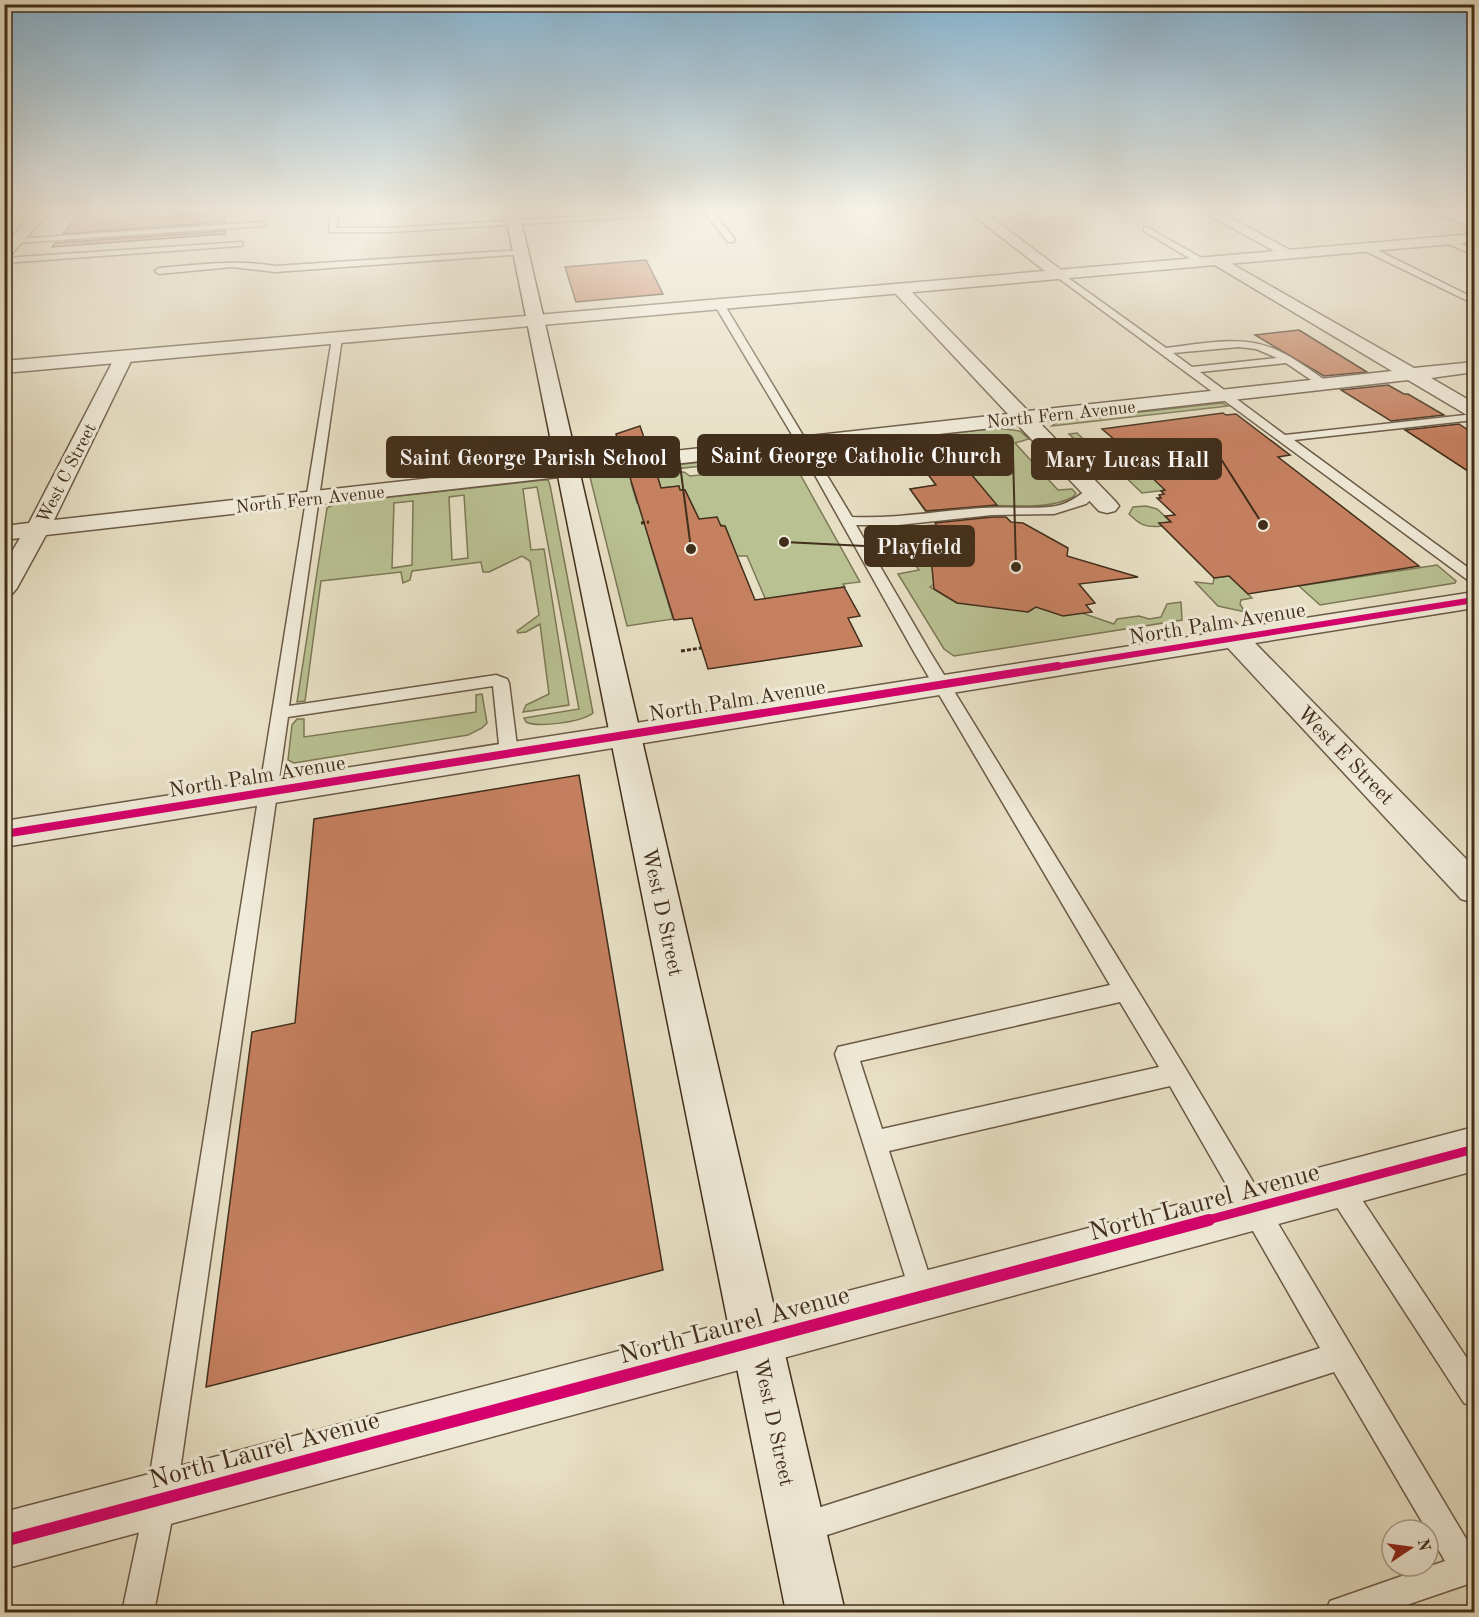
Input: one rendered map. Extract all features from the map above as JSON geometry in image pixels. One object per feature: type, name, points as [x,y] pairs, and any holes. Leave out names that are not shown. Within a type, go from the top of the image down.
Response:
[{"type":"street","name":"West D Street","points":[[529,287],[816,1612]]},
{"type":"street","points":[[4,368],[905,287]]},
{"type":"street","points":[[1256,287],[1413,374],[1474,411]]},
{"type":"street","points":[[899,288],[1100,499]]},
{"type":"street","name":"West C Street","points":[[4,588],[37,530],[124,357]]},
{"type":"street","name":"North Fern Avenue","points":[[4,534],[1474,367]]},
{"type":"street","name":"North Palm Avenue","points":[[4,834],[942,685],[1226,629],[1474,600]]},
{"type":"street","name":"West E Street","points":[[1226,629],[1474,889]]},
{"type":"street","name":"North Laurel Avenue","points":[[4,1540],[1338,1186],[1471,1156]]},
{"type":"lane","points":[[1079,287],[1474,578]]},
{"type":"lane","points":[[1446,287],[1474,301]]},
{"type":"lane","points":[[719,304],[803,443],[942,685],[1176,1074],[1471,1575],[1341,1612]]},
{"type":"lane","points":[[138,1612],[161,1499],[270,792],[337,338]]},
{"type":"lane","points":[[1166,351],[1245,344],[1259,346],[1324,384]]},
{"type":"lane","points":[[1192,370],[1286,360]]},
{"type":"lane","points":[[1285,438],[1474,417]]},
{"type":"lane","points":[[848,521],[919,520],[978,512],[1048,510],[1100,499]]},
{"type":"lane","points":[[281,713],[496,680],[501,683],[509,754]]},
{"type":"lane","points":[[924,1297],[846,1054],[1126,992]]},
{"type":"lane","points":[[875,1142],[1176,1074]]},
{"type":"lane","points":[[1338,1186],[1474,1393]]},
{"type":"lane","points":[[797,1529],[1340,1356]]},
{"type":"path","points":[[641,523],[649,522]]},
{"type":"path","points":[[681,651],[701,648]]},
{"type":"green space","points":[[1222,403],[1228,406],[1052,426],[1059,421]]},
{"type":"green space","points":[[998,428],[1020,431],[1029,439],[1015,443],[1058,490],[1072,489],[1076,493],[1073,497],[1062,502],[1038,506],[989,505],[926,512],[910,489],[936,485],[914,456],[834,469],[821,450],[828,447]]},
{"type":"green space","points":[[1077,433],[1093,448],[1161,440],[1249,480],[1142,493],[1118,470],[1108,471],[1069,434]]},
{"type":"green space","points":[[784,453],[797,456],[656,471],[657,475],[684,472],[690,476],[795,465],[860,582],[843,584],[845,587],[808,592],[774,619],[747,556],[734,556],[725,526],[699,519],[685,490],[680,490],[679,486],[661,488],[658,480],[631,483],[637,503],[643,503],[650,543],[673,619],[627,626],[590,477],[592,474]]},
{"type":"green space","points":[[548,480],[593,713],[580,719],[550,724],[532,724],[526,722],[524,718],[579,709],[537,487],[523,489],[531,550],[544,549],[569,705],[523,712],[526,705],[549,694],[540,624],[526,632],[518,633],[517,631],[539,615],[530,561],[522,556],[489,572],[483,572],[481,562],[412,571],[410,580],[403,583],[401,572],[321,581],[305,701],[297,702],[327,508],[336,503]],"holes":[[[464,495],[468,558],[452,560],[449,497]],[[413,501],[412,565],[392,568],[394,503]]]},
{"type":"green space","points":[[1146,506],[1157,509],[1171,522],[1159,523],[1162,526],[1152,527],[1140,523],[1129,514],[1133,507]]},
{"type":"green space","points":[[986,517],[987,520],[931,557],[943,578],[930,587],[957,603],[1036,607],[1082,613],[1114,624],[1117,619],[1139,616],[1149,619],[1161,617],[1167,604],[1181,602],[1182,620],[954,656],[944,649],[898,574],[919,570],[893,532],[873,535],[870,530],[935,525]]},
{"type":"green space","points":[[1437,565],[1456,581],[1455,583],[1320,605],[1299,586]]},
{"type":"green space","points":[[1229,576],[1252,598],[1241,600],[1240,604],[1245,612],[1218,606],[1195,582],[1213,584],[1214,578]]},
{"type":"green space","points":[[482,694],[487,723],[468,735],[294,763],[288,760],[292,725],[297,719],[304,719],[304,737],[476,712],[476,695]]},
{"type":"building","points":[[571,287],[660,287],[663,294],[576,302]]},
{"type":"building","points":[[1299,330],[1367,372],[1324,376],[1255,335]]},
{"type":"building","points":[[1388,385],[1444,415],[1391,421],[1341,390]]},
{"type":"building","points":[[1223,413],[1236,414],[1290,455],[1278,457],[1419,566],[1248,594],[1229,576],[1214,578],[1159,523],[1171,522],[1165,516],[1175,515],[1157,498],[1161,498],[1159,495],[1164,494],[1161,491],[1165,490],[1125,452],[1129,452],[1102,429]]},
{"type":"building","points":[[1459,424],[1474,434],[1474,475],[1405,430]]},
{"type":"building","points":[[640,426],[649,452],[622,455],[616,434]]},
{"type":"building","points":[[982,442],[1006,469],[971,474],[997,505],[926,511],[910,489],[936,485],[924,469],[943,466],[929,448]]},
{"type":"building","points":[[655,468],[661,488],[679,486],[680,490],[685,490],[699,519],[717,517],[721,526],[725,526],[755,600],[844,587],[860,616],[848,618],[862,646],[708,669],[692,618],[674,620],[628,471]]},
{"type":"building","points":[[1006,517],[1011,522],[1023,523],[1068,548],[1067,556],[1138,577],[1079,584],[1095,603],[1086,605],[1092,612],[1063,616],[1036,607],[1028,612],[957,603],[934,589],[931,557],[923,545],[939,530],[935,523]]},
{"type":"building","points":[[579,775],[663,1270],[206,1387],[252,1032],[295,1023],[314,819]]},
{"type":"cycle path","points":[[4,834],[1474,600]]},
{"type":"cycle path","points":[[4,1541],[1474,1149]]},
{"type":"place","name":"Mary Lucas Hall","points":[[1263,525]]},
{"type":"place","name":"Playfield","points":[[784,542]]},
{"type":"place","name":"Saint George Parish School","points":[[691,549]]},
{"type":"place","name":"Saint George Catholic Church","points":[[1016,567]]}]
